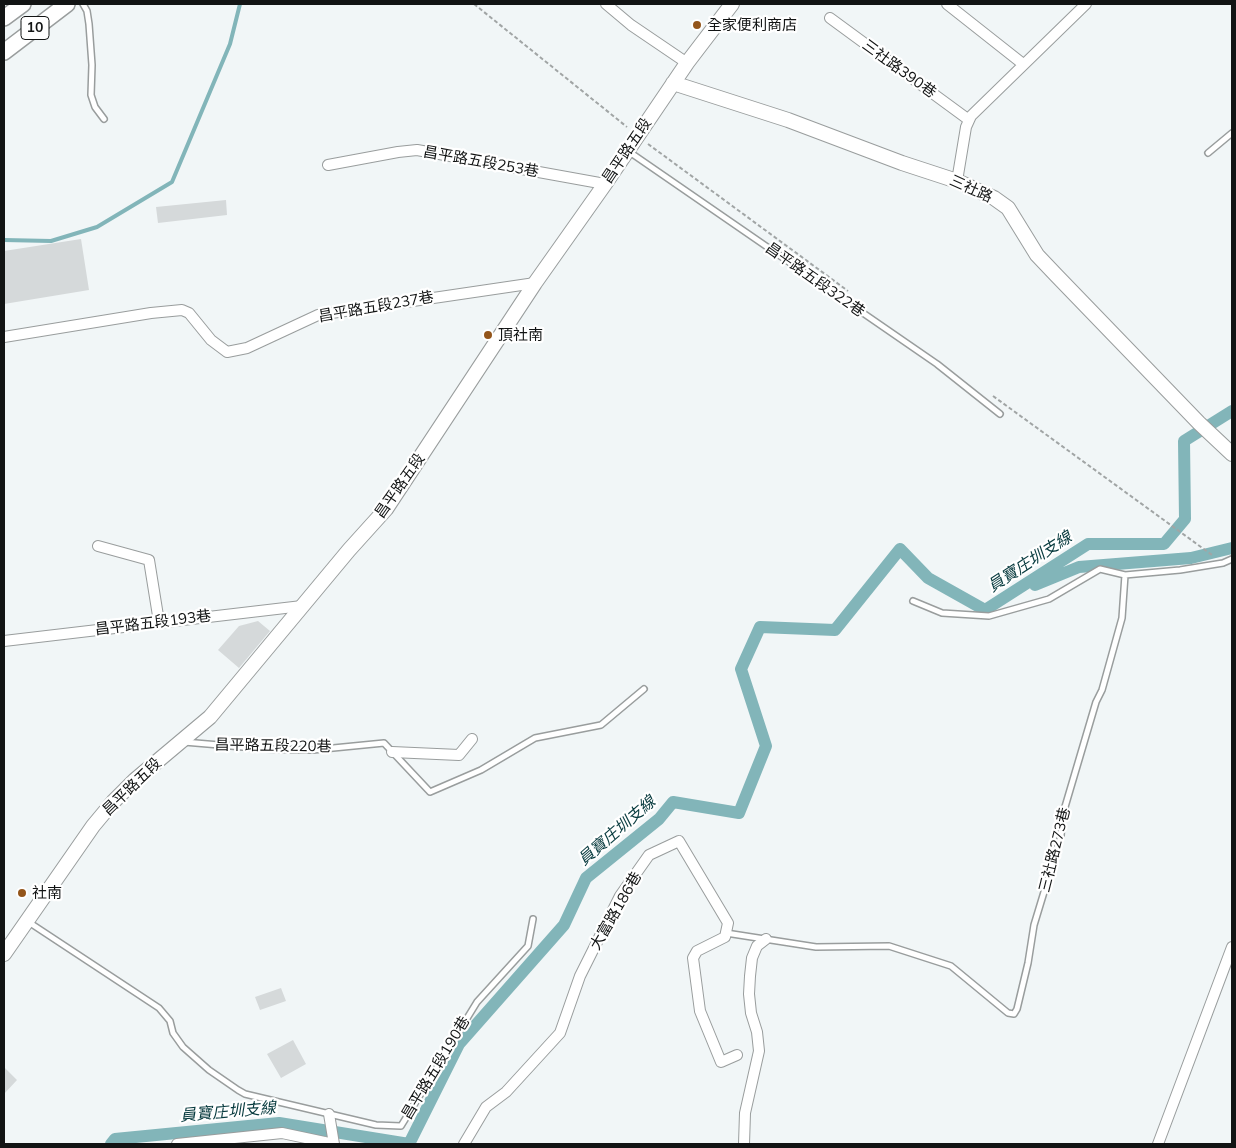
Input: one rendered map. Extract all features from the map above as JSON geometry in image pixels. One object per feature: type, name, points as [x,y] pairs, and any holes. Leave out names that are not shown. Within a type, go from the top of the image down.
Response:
[{"type":"main road","name":"10","points":[[4,18],[23,4]]},
{"type":"main road","name":"10","points":[[4,52],[67,4]]},
{"type":"street","points":[[607,4],[631,26],[687,63]]},
{"type":"street","name":"昌平路五段","points":[[4,954],[93,826],[112,802],[135,780],[210,717],[349,550],[386,509],[534,283],[628,151],[687,63],[732,4]]},
{"type":"street","points":[[948,4],[1023,64]]},
{"type":"street","points":[[957,181],[966,127],[971,116],[1086,4]]},
{"type":"street","name":"三社路390巷","points":[[830,18],[969,120]]},
{"type":"street","name":"三社路","points":[[673,83],[788,120],[902,163],[957,181],[994,198],[1008,208],[1037,255],[1199,423],[1232,454]]},
{"type":"street","name":"昌平路五段253巷","points":[[328,165],[417,150],[605,184]]},
{"type":"street","name":"昌平路五段237巷","points":[[4,337],[151,313],[182,310],[189,313],[211,340],[227,352],[247,348],[318,315],[534,283]]},
{"type":"street","points":[[98,546],[149,560],[159,622]]},
{"type":"street","name":"昌平路五段193巷","points":[[4,641],[302,606]]},
{"type":"street","name":"昌平路五段220巷","points":[[392,752],[459,755],[472,739]]},
{"type":"street","name":"大富路186巷","points":[[464,1144],[486,1107],[506,1092],[560,1032],[585,967],[620,896],[649,855],[679,841],[728,924],[726,933]]},
{"type":"street","points":[[726,933],[726,937],[698,951],[694,958],[700,1011],[721,1062],[737,1055]]},
{"type":"street","points":[[744,1144],[745,1113],[759,1051],[757,1032],[751,1013],[750,976],[752,958],[757,946],[766,939]]},
{"type":"street","points":[[1158,1144],[1232,947]]},
{"type":"street","points":[[177,1144],[282,1133],[334,1144],[329,1114]]},
{"type":"lane","points":[[82,4],[87,11],[89,24],[92,65],[91,96],[95,107],[104,119]]},
{"type":"lane","points":[[1208,153],[1232,133]]},
{"type":"lane","name":"昌平路五段322巷","points":[[628,151],[937,364],[1000,414]]},
{"type":"lane","points":[[913,601],[942,613],[989,616],[1049,599],[1100,568],[1125,575],[1180,570],[1222,563],[1232,559]]},
{"type":"lane","name":"三社路273巷","points":[[766,939],[816,947],[889,946],[951,966],[1008,1013],[1014,1014],[1017,1009],[1028,963],[1034,925],[1061,836],[1062,817],[1096,702],[1102,690],[1122,618],[1125,575]]},
{"type":"lane","name":"昌平路五段220巷","points":[[181,742],[313,750],[384,743],[430,792],[481,770],[536,738],[602,725],[644,689]]},
{"type":"lane","name":"昌平路五段190巷","points":[[27,921],[159,1008],[170,1021],[173,1033],[183,1047],[209,1070],[245,1094],[376,1125],[401,1126],[477,1002],[528,946],[532,919]]},
{"type":"lane","points":[[726,933],[766,939]]},
{"type":"path","points":[[474,4],[668,160],[852,294]]},
{"type":"path","points":[[989,394],[1222,563]]},
{"type":"building","points":[[226,200],[227,215],[158,223],[156,207]]},
{"type":"building","points":[[81,239],[89,290],[4,304],[4,251]]},
{"type":"building","points":[[258,621],[270,631],[239,668],[218,650],[239,626]]},
{"type":"building","points":[[281,988],[286,1001],[260,1010],[255,997]]},
{"type":"building","points":[[293,1040],[306,1064],[281,1078],[267,1054]]},
{"type":"building","points":[[4,1067],[17,1080],[4,1094]]},
{"type":"waterway","points":[[4,240],[51,241],[97,227],[172,182],[230,44],[240,4]]},
{"type":"waterway","name":"員寶庄圳支線","points":[[409,1144],[459,1044],[564,925],[586,878],[659,819],[673,802],[739,813],[766,746],[741,669],[760,627],[835,630],[900,549],[928,578],[985,610],[1088,544],[1164,544],[1185,519],[1184,441],[1232,411]]},
{"type":"waterway","points":[[1035,585],[1079,567],[1191,558],[1232,548]]},
{"type":"waterway","name":"員寶庄圳支線","points":[[111,1144],[115,1139],[279,1123],[409,1144]]},
{"type":"place","name":"全家便利商店","points":[[697,25]]},
{"type":"place","name":"頂社南","points":[[488,335]]},
{"type":"place","name":"社南","points":[[22,893]]}]
